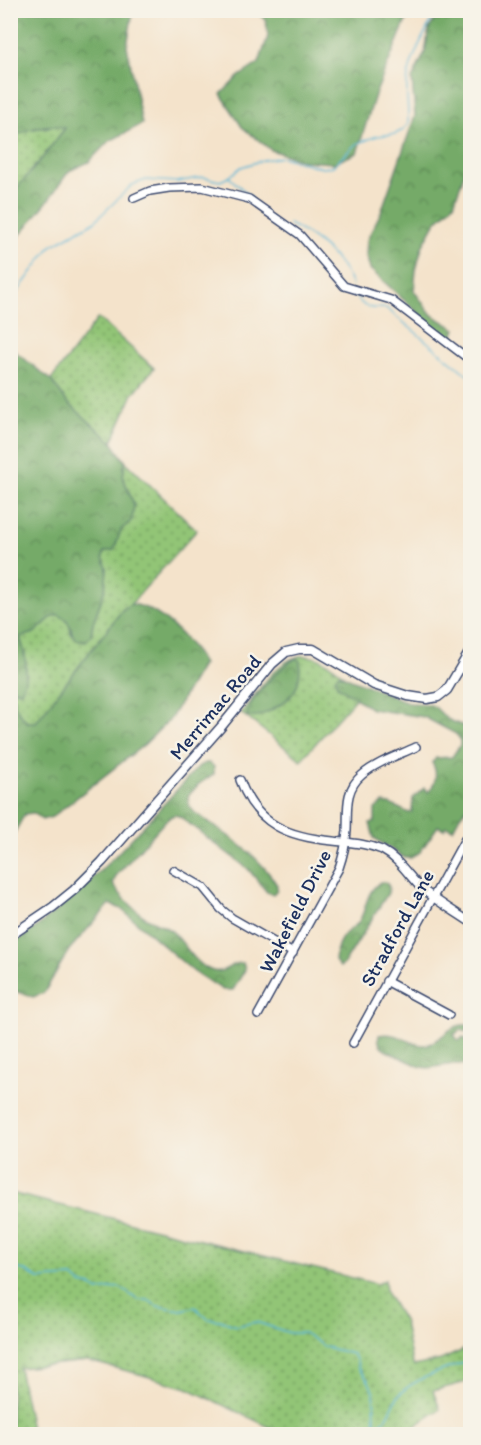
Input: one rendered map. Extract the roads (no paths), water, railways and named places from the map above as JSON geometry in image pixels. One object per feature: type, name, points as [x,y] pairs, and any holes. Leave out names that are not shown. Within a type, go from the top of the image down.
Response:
[{"type":"street","points":[[134,198],[150,191],[202,187],[249,199],[300,236],[345,286],[391,300],[471,360]]},
{"type":"street","name":"Merrimac Road","points":[[10,936],[60,902],[102,862],[199,752],[272,664],[286,652],[313,649],[374,685],[408,696],[427,699],[438,697],[447,690],[471,651]]},
{"type":"street","name":"Wakefield Drive","points":[[258,1015],[336,875],[346,842],[347,801],[356,780],[371,769],[416,747]]},
{"type":"street","points":[[240,780],[253,806],[265,819],[278,828],[299,837],[367,845],[390,855],[433,897],[471,921]]},
{"type":"street","name":"Stradford Lane","points":[[353,1043],[471,830]]},
{"type":"street","points":[[173,870],[204,887],[221,909],[232,918],[293,953]]},
{"type":"street","points":[[386,981],[449,1015]]},
{"type":"waterway","points":[[10,302],[51,246],[94,222],[132,185],[146,180],[177,182],[203,177],[220,181],[241,167],[282,157],[323,168],[333,166],[356,144],[403,130],[408,124],[407,88],[410,67],[436,10]]},
{"type":"waterway","points":[[230,178],[251,197]]},
{"type":"waterway","points":[[289,224],[326,249],[341,265],[352,285]]},
{"type":"waterway","points":[[356,295],[364,306],[386,308],[470,377]]},
{"type":"waterway","points":[[10,1267],[24,1270],[39,1279],[73,1277],[81,1284],[92,1286],[98,1291],[119,1287],[138,1300],[148,1300],[157,1306],[181,1310],[195,1307],[208,1319],[220,1320],[236,1326],[256,1322],[290,1333],[304,1333],[325,1347],[353,1354],[358,1368],[368,1380],[374,1393],[375,1431],[379,1434]]},
{"type":"waterway","points":[[375,1427],[387,1417],[399,1395],[405,1389],[432,1374],[470,1361]]}]
